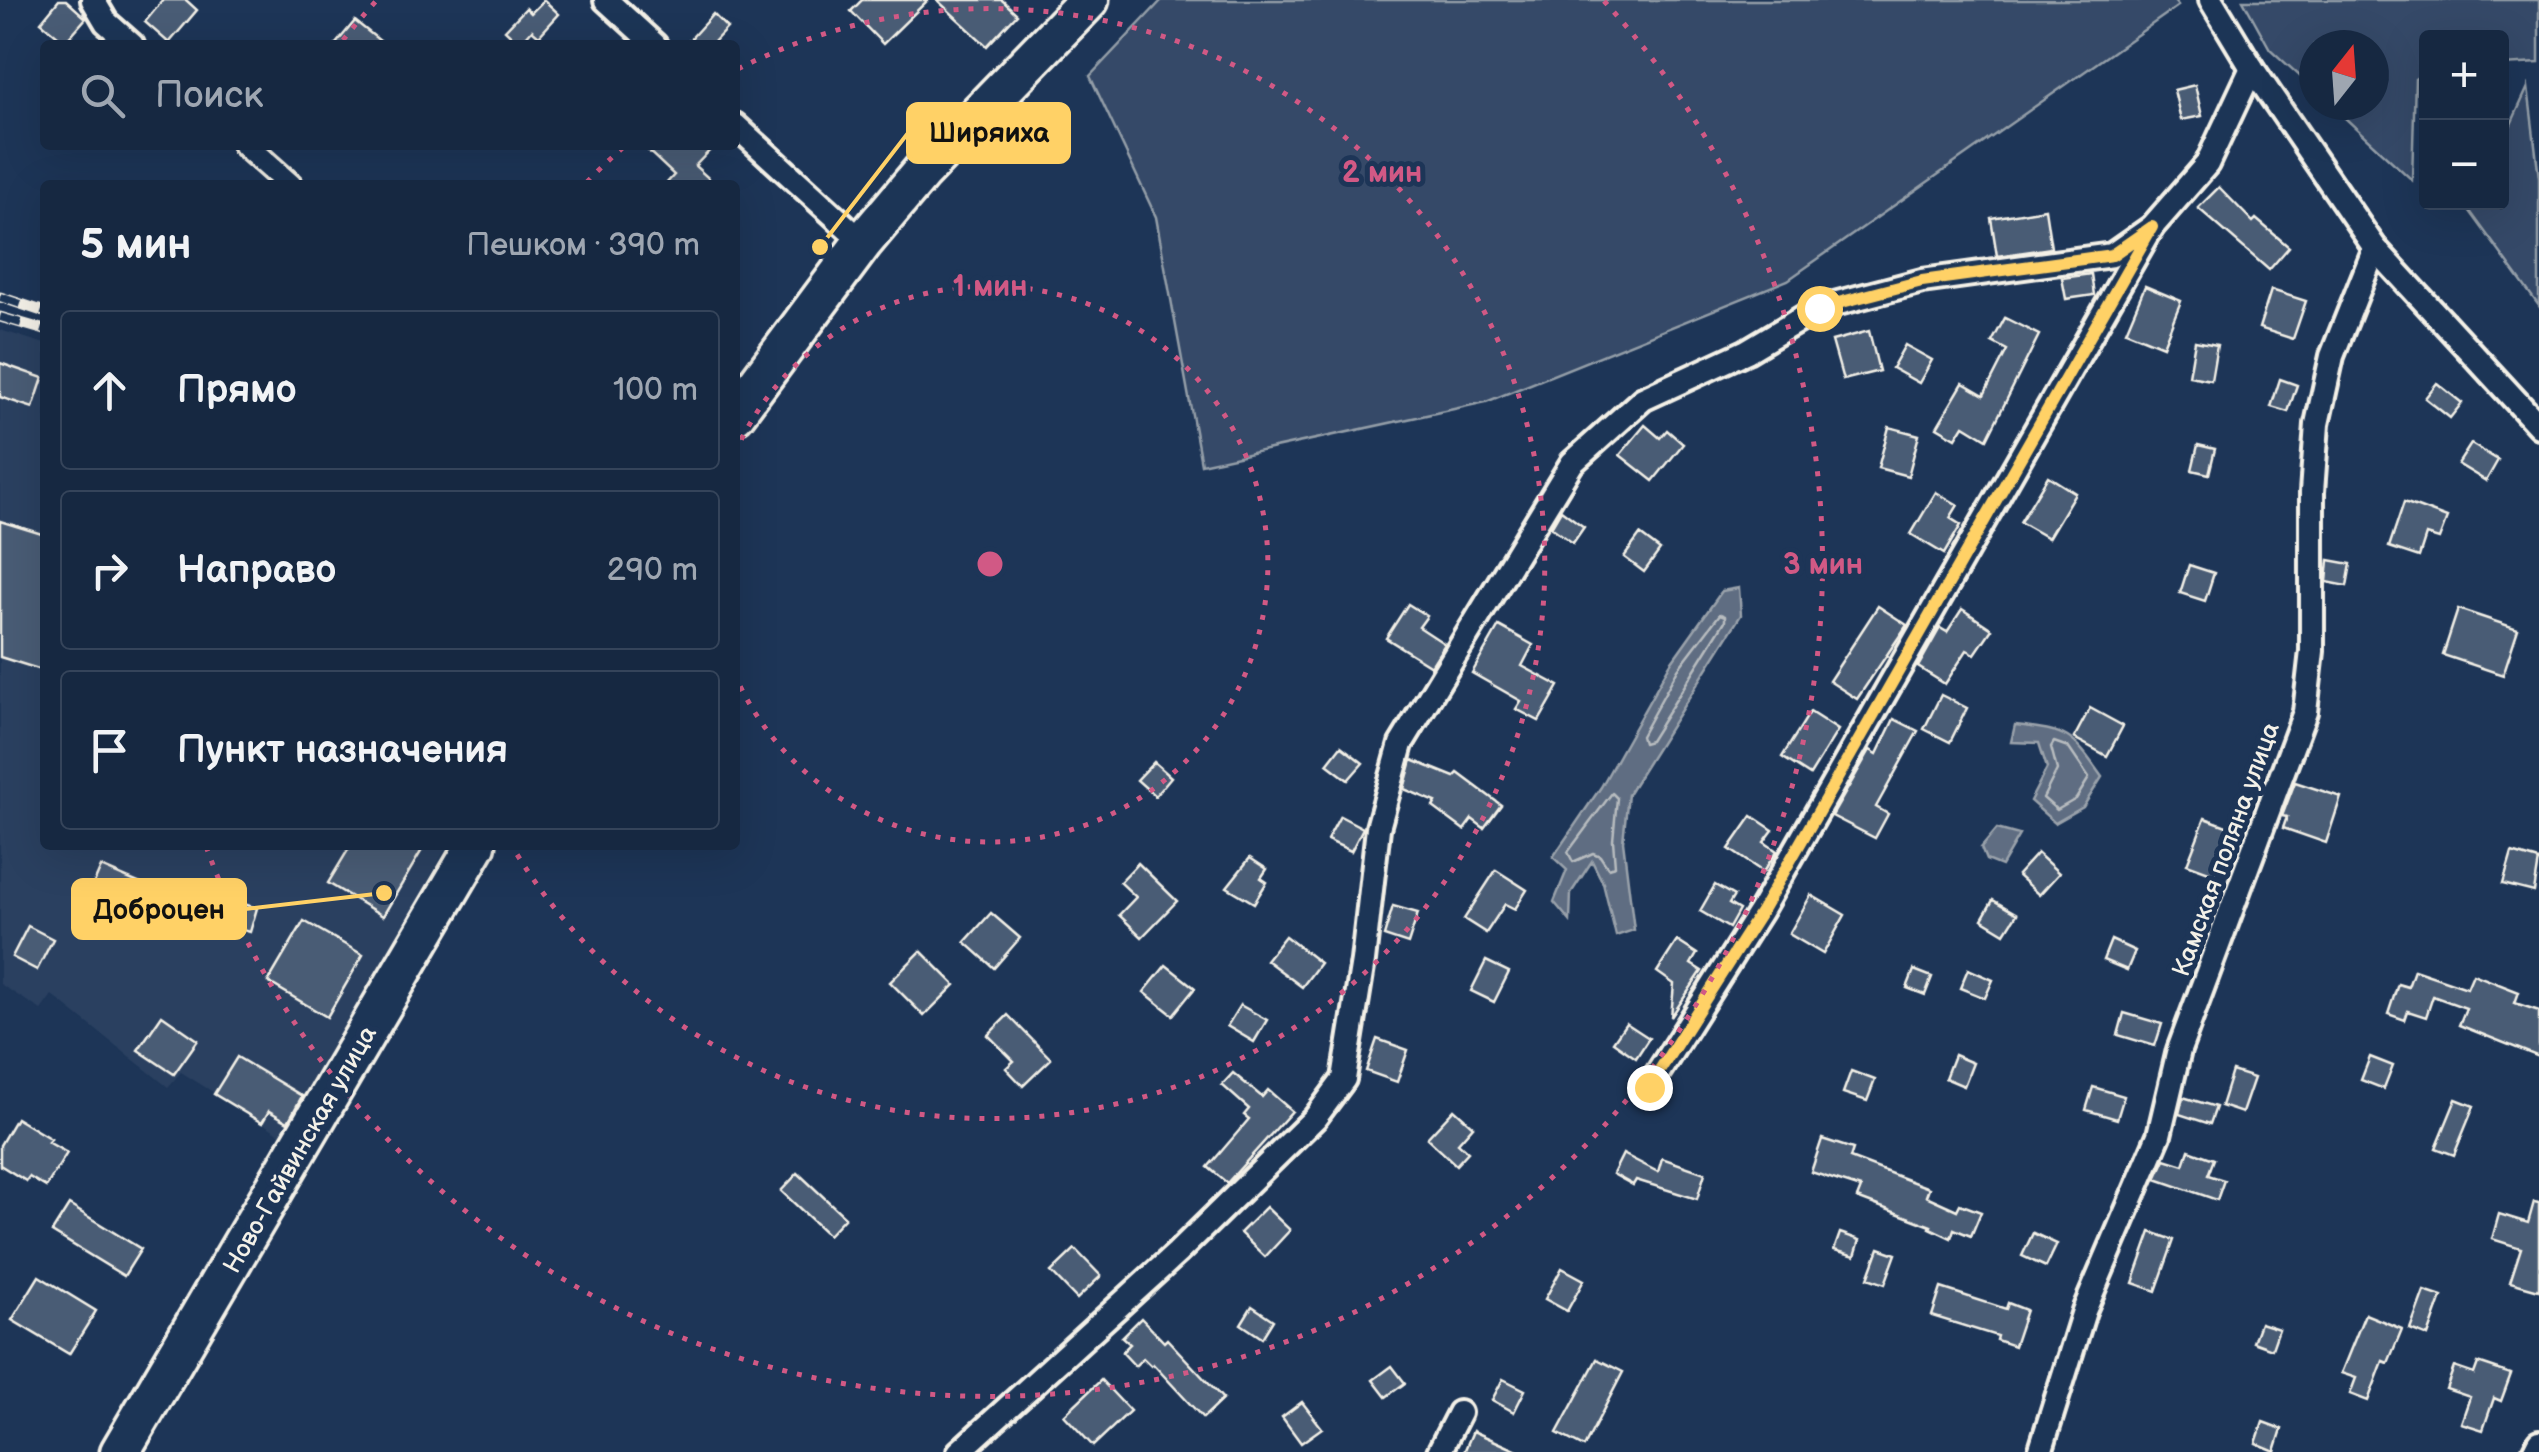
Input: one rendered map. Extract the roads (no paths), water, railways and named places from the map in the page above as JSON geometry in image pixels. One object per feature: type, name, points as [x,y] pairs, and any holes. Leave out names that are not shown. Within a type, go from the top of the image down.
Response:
[{"type":"main road","points":[[740,407],[863,242],[921,173],[1089,0]]},
{"type":"main road","name":"Ново-Гайвинская улица","points":[[120,1452],[473,850]]},
{"type":"street","points":[[93,0],[106,22],[126,40]]},
{"type":"street","points":[[606,0],[650,40]]},
{"type":"street","points":[[2210,0],[2375,248],[2539,426]]},
{"type":"street","points":[[1649,1087],[1762,910],[2152,227],[2207,164],[2252,68]]},
{"type":"street","points":[[740,130],[863,242]]},
{"type":"street","points":[[251,150],[284,180]]},
{"type":"street","points":[[959,1452],[1177,1253],[1315,1118],[1344,1080],[1378,828],[1401,744],[1572,464],[1643,399],[1747,351],[1819,308],[1922,281],[2112,255],[2152,227]]},
{"type":"street","name":"Камская поляна улица","points":[[2040,1452],[2084,1311],[2159,1136],[2179,1050],[2304,712],[2312,652],[2312,492],[2317,424],[2332,356],[2375,248]]},
{"type":"street","points":[[1438,1452],[1459,1413]]},
{"type":"street","points":[[2534,1452],[2539,1442]]},
{"type":"water","points":[[1739,588],[1741,615],[1628,794],[1623,841],[1634,930],[1616,936],[1603,883],[1592,861],[1571,893],[1570,921],[1554,902],[1567,870],[1553,857],[1601,787],[1670,664],[1722,591]]},
{"type":"water","points":[[2015,725],[2058,732],[2083,751],[2102,777],[2083,807],[2055,823],[2030,801],[2047,768],[2039,743],[2011,742]]},
{"type":"water","points":[[1997,829],[2019,835],[2001,866],[1986,860],[1981,848]]},
{"type":"railway","points":[[0,297],[40,310]]},
{"type":"railway","points":[[0,317],[40,329]]},
{"type":"place","name":"Ширяиха","points":[[820,247]]},
{"type":"place","name":"Доброцен","points":[[384,893]]}]
